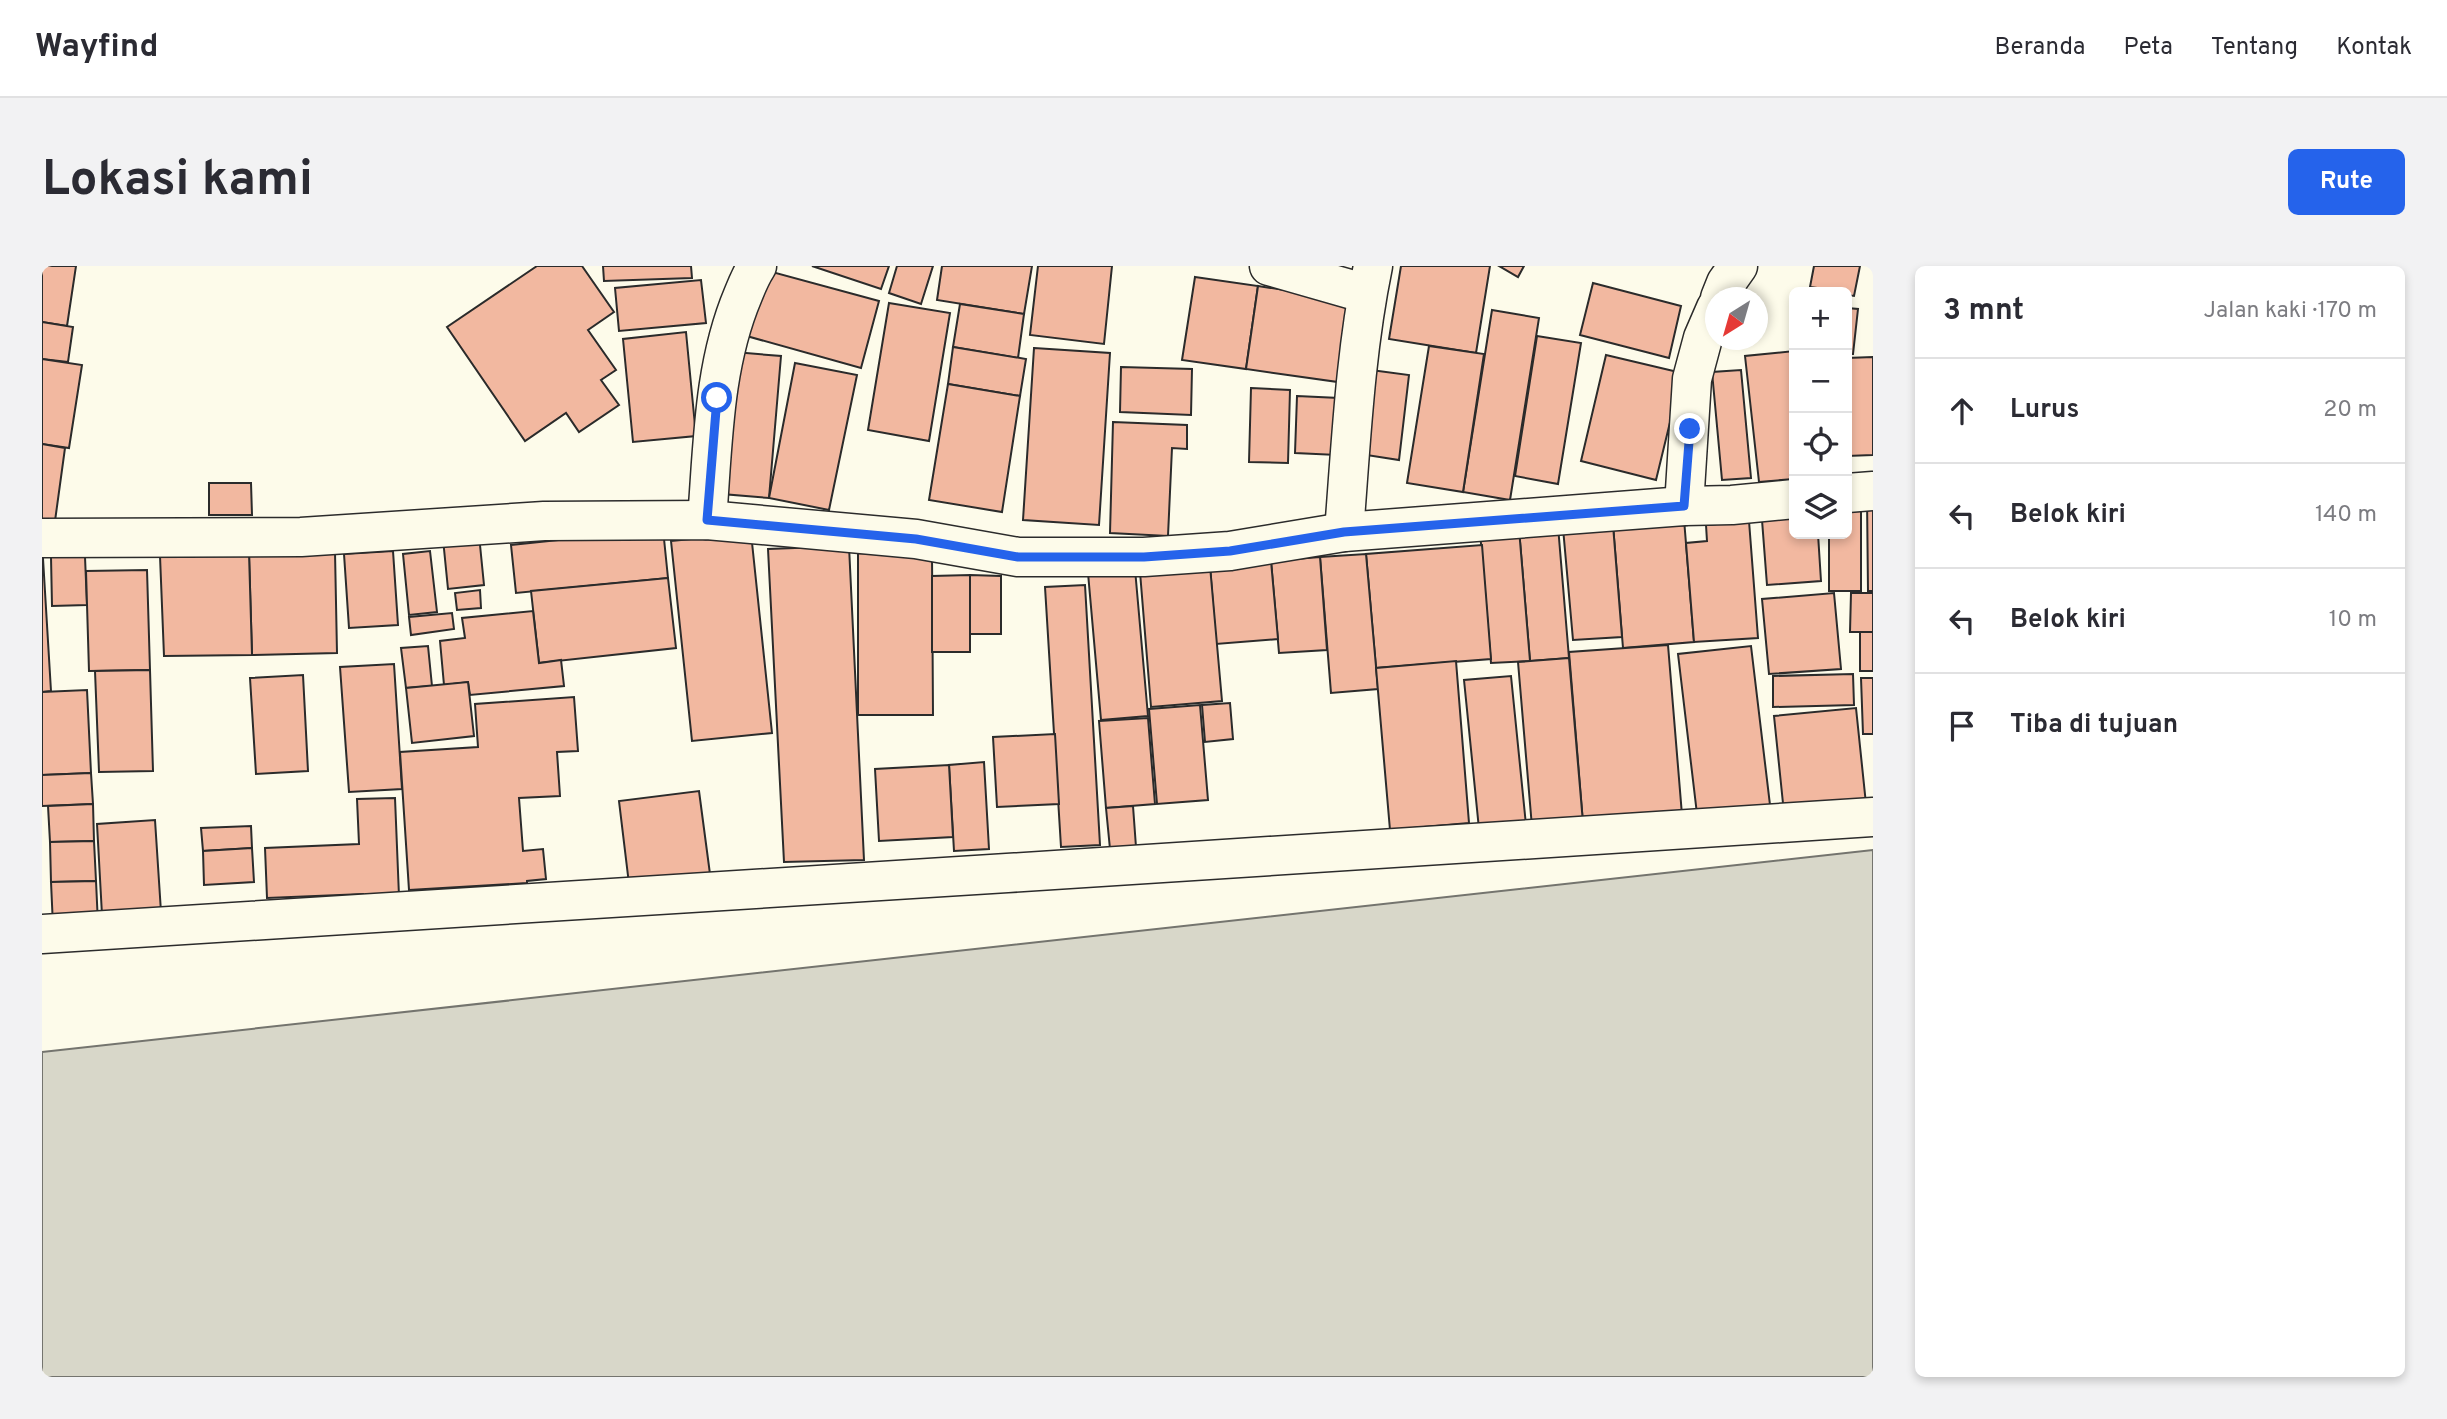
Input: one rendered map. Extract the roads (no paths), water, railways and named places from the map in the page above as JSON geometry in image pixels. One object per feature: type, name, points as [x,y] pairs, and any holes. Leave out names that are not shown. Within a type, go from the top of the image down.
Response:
[{"type":"street","points":[[1269,266],[1370,280],[1356,390],[1344,532]]},
{"type":"street","points":[[1724,287],[1738,266]]},
{"type":"street","points":[[707,520],[717,398],[724,354],[735,313],[754,268]]},
{"type":"street","points":[[1684,506],[1692,379],[1705,333]]},
{"type":"street","points":[[1852,493],[1873,491]]},
{"type":"street","points":[[42,538],[301,537],[544,521],[707,520],[916,539],[1018,557],[1144,557],[1230,551],[1344,532],[1789,499]]},
{"type":"street","points":[[42,934],[755,891],[1873,817]]}]
